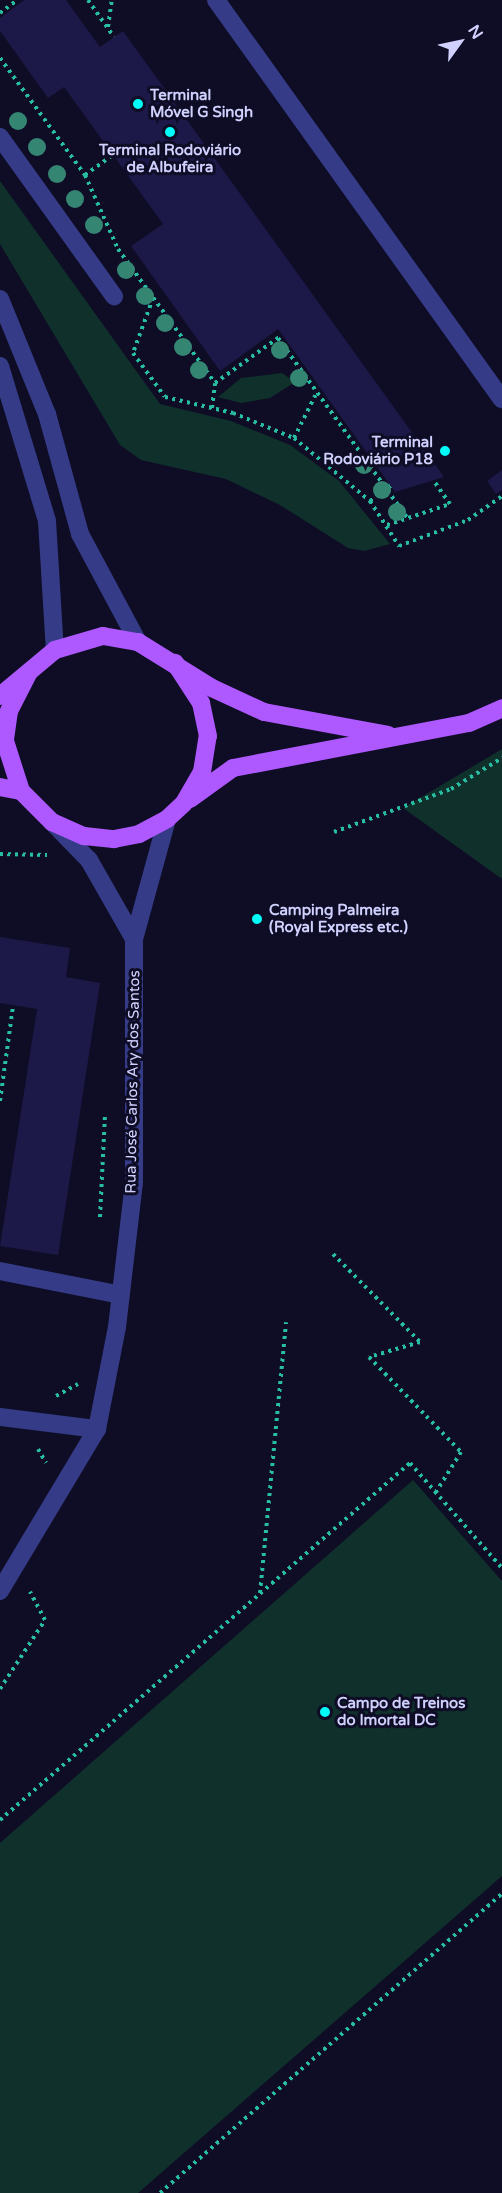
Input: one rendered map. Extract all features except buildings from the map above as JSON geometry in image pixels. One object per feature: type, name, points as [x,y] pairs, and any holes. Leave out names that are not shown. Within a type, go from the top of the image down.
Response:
[{"type":"main road","points":[[0,696],[55,650],[103,636],[138,642],[212,688],[264,712],[388,735]]},
{"type":"main road","points":[[175,663],[201,703],[207,736],[202,772],[184,803]]},
{"type":"main road","points":[[29,672],[9,711],[5,741],[21,791],[52,822],[84,836],[114,839],[139,834],[168,819],[184,803],[233,768],[388,735],[469,723],[502,708]]},
{"type":"main road","points":[[0,787],[21,791]]},
{"type":"street","points":[[216,0],[502,399]]},
{"type":"street","points":[[0,137],[114,296]]},
{"type":"street","points":[[0,299],[48,414],[80,534],[138,642]]},
{"type":"street","points":[[0,366],[47,521],[55,650]]},
{"type":"street","points":[[134,939],[168,819]]},
{"type":"street","points":[[52,822],[89,861],[134,939]]},
{"type":"street","name":"Rua José Carlos Ary dos Santos","points":[[0,1591],[97,1429],[121,1295],[134,1182],[134,939]]},
{"type":"street","points":[[0,1270],[121,1295]]},
{"type":"street","points":[[0,1417],[97,1429]]},
{"type":"path","points":[[0,12],[17,0]]},
{"type":"path","points":[[88,0],[114,37]]},
{"type":"path","points":[[107,28],[112,0]]},
{"type":"path","points":[[0,58],[85,176],[118,249],[215,383],[212,408]]},
{"type":"path","points":[[85,176],[113,155]]},
{"type":"path","points":[[153,298],[133,353],[165,397],[212,408],[294,438],[370,501],[399,546],[468,520],[502,496]]},
{"type":"path","points":[[215,383],[280,336],[317,392],[389,487],[408,519]]},
{"type":"path","points":[[294,438],[317,392]]},
{"type":"path","points":[[387,525],[450,504],[433,480]]},
{"type":"path","points":[[370,501],[389,487]]},
{"type":"path","points":[[334,832],[451,789],[502,758]]},
{"type":"path","points":[[0,854],[54,855]]},
{"type":"path","points":[[0,1101],[13,1006]]},
{"type":"path","points":[[100,1226],[105,1110]]},
{"type":"path","points":[[333,1254],[420,1342],[369,1357],[461,1452],[436,1492]]},
{"type":"path","points":[[260,1593],[286,1322]]},
{"type":"path","points":[[43,1396],[54,1397],[78,1384],[80,1374]]},
{"type":"path","points":[[34,1442],[48,1467]]},
{"type":"path","points":[[0,1820],[410,1463],[502,1568]]},
{"type":"path","points":[[160,2193],[502,1894]]},
{"type":"green space","points":[[0,181],[160,404],[231,421],[290,445],[339,481],[390,544],[364,551],[348,548],[280,505],[226,479],[141,460],[120,445],[0,244]]},
{"type":"green space","points":[[282,373],[295,382],[270,398],[241,403],[218,397],[241,378]]},
{"type":"green space","points":[[502,749],[502,879],[403,808]]},
{"type":"green space","name":"Campo de Treinos do Imortal DC","points":[[413,1480],[502,1581],[502,1876],[138,2193],[0,2193],[0,1843]]},
{"type":"place","name":"Terminal Móvel G Singh","points":[[138,104]]},
{"type":"place","name":"Terminal Rodoviário de Albufeira","points":[[170,132]]},
{"type":"place","name":"Terminal Rodoviário P18","points":[[445,451]]},
{"type":"place","name":"Camping Palmeira (Royal Express etc.)","points":[[257,919]]},
{"type":"place","name":"Campo de Treinos do Imortal DC","points":[[325,1712]]}]
